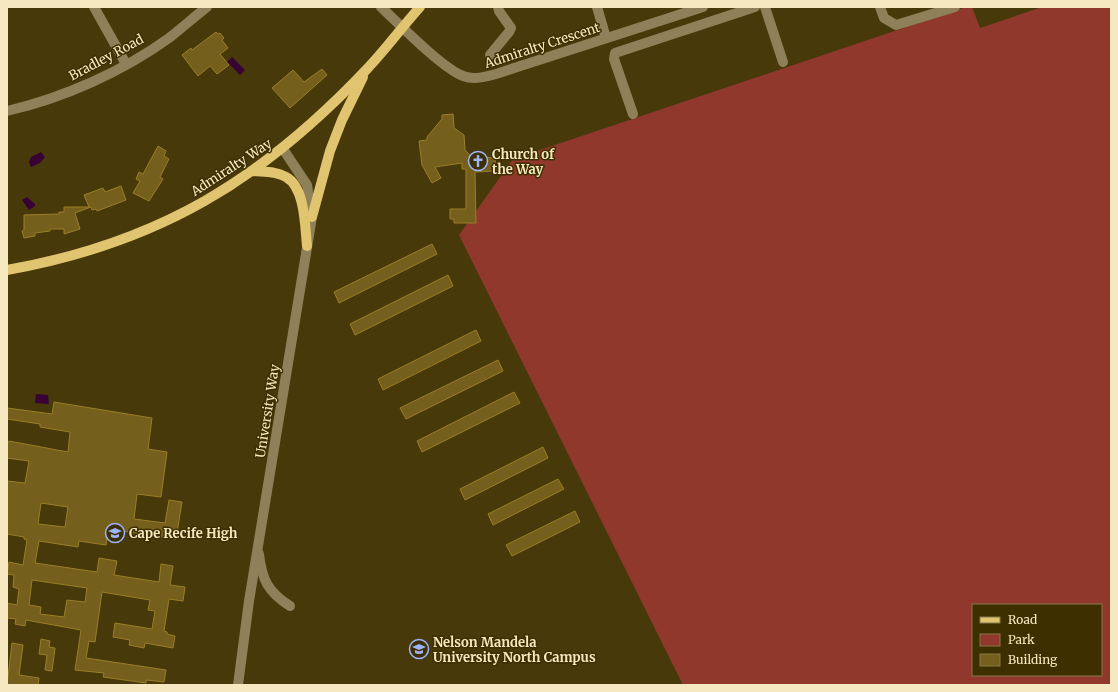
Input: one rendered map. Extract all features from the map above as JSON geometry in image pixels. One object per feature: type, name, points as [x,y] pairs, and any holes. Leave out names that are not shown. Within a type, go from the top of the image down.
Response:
[{"type":"main road","name":"Admiralty Way","points":[[7,270],[60,258],[126,238],[203,203],[253,171],[283,149],[368,69],[420,7]]},
{"type":"main road","points":[[312,217],[330,151],[342,120],[368,69]]},
{"type":"main road","points":[[253,171],[279,174],[286,177],[296,186],[300,198],[307,246]]},
{"type":"street","points":[[94,7],[126,64]]},
{"type":"street","name":"Bradley Road","points":[[7,111],[29,106],[73,89],[126,64],[168,38],[207,7]]},
{"type":"street","name":"Admiralty Crescent","points":[[381,7],[453,71],[472,78],[496,74],[702,7]]},
{"type":"street","points":[[490,55],[509,32],[510,28],[499,12],[498,7]]},
{"type":"street","points":[[597,7],[606,38]]},
{"type":"street","points":[[633,114],[614,59],[615,53],[755,7]]},
{"type":"street","points":[[765,7],[783,62]]},
{"type":"street","points":[[880,7],[884,18],[896,26],[955,7]]},
{"type":"street","name":"University Way","points":[[238,685],[258,542],[312,217],[307,185],[283,149]]},
{"type":"street","points":[[258,542],[260,561],[266,584],[277,598],[290,606]]},
{"type":"green space","points":[[966,7],[972,7],[980,28],[1042,7],[1111,7],[1111,685],[683,685],[459,235],[513,159]]},
{"type":"shaded area","points":[[232,57],[245,70],[240,75],[227,62]]},
{"type":"shaded area","points":[[41,152],[45,157],[40,163],[31,167],[29,162],[31,157]]},
{"type":"shaded area","points":[[27,197],[35,204],[35,206],[29,210],[22,200]]},
{"type":"shaded area","points":[[36,394],[48,395],[49,404],[35,403]]},
{"type":"building","points":[[216,32],[218,34],[220,33],[224,38],[222,40],[228,48],[220,54],[229,65],[217,74],[210,66],[198,76],[182,55],[191,48],[192,50]]},
{"type":"building","points":[[322,69],[327,75],[290,108],[272,88],[293,70],[304,82]]},
{"type":"building","name":"Church of the Way","points":[[453,114],[454,128],[464,135],[465,150],[474,159],[495,157],[496,171],[475,172],[476,223],[454,223],[454,219],[450,219],[450,209],[466,209],[466,169],[462,169],[462,163],[435,167],[441,178],[432,183],[422,165],[419,141],[427,140],[427,137],[442,119],[442,115]]},
{"type":"building","points":[[158,146],[166,151],[164,156],[169,159],[160,177],[163,179],[149,201],[133,193],[140,181],[136,179],[139,172],[143,174]]},
{"type":"building","points":[[121,186],[126,200],[97,211],[96,209],[92,210],[91,207],[75,213],[80,229],[64,234],[64,229],[50,229],[50,231],[35,233],[35,236],[24,238],[22,231],[24,230],[24,215],[59,214],[59,212],[64,212],[64,207],[89,207],[84,195],[103,188],[105,192]]},
{"type":"building","points":[[432,244],[437,254],[339,303],[334,292]]},
{"type":"building","points":[[448,275],[453,286],[355,335],[350,324]]},
{"type":"building","points":[[476,330],[481,341],[383,390],[378,379]]},
{"type":"building","points":[[498,360],[503,371],[406,419],[400,408]]},
{"type":"building","points":[[514,392],[520,403],[422,452],[417,441]]},
{"type":"building","points":[[54,402],[152,418],[148,449],[167,452],[161,497],[137,494],[134,519],[165,523],[169,500],[182,502],[176,539],[122,531],[122,529],[108,528],[106,545],[79,541],[78,547],[39,541],[35,563],[97,572],[99,558],[117,561],[114,575],[159,582],[161,564],[173,566],[170,585],[185,587],[183,601],[169,599],[164,631],[167,632],[167,634],[175,636],[173,648],[145,643],[144,648],[129,645],[130,640],[113,637],[115,623],[152,629],[155,611],[148,610],[150,600],[102,592],[95,642],[89,641],[86,658],[166,670],[164,682],[146,680],[146,683],[103,677],[104,673],[75,670],[81,630],[26,620],[25,626],[15,624],[16,619],[7,618],[7,603],[17,605],[19,589],[13,587],[14,575],[7,574],[9,562],[23,565],[27,540],[24,539],[24,537],[7,534],[7,481],[25,483],[29,461],[7,458],[7,444],[9,441],[68,452],[70,432],[40,427],[40,424],[7,419],[7,408],[52,414]],"holes":[[[41,503],[68,507],[65,527],[38,524]],[[32,580],[87,588],[85,602],[67,600],[64,617],[40,614],[41,607],[29,605]]]},
{"type":"building","points":[[543,447],[548,458],[465,500],[460,489]]},
{"type":"building","points":[[558,479],[564,489],[493,525],[488,514]]},
{"type":"building","points":[[575,511],[580,522],[512,556],[506,545]]},
{"type":"building","points":[[41,639],[50,641],[49,647],[55,648],[52,671],[45,670],[47,655],[39,654]]},
{"type":"building","points":[[12,643],[23,645],[19,675],[39,678],[38,685],[7,685]]},
{"type":"place","name":"Church of the Way","points":[[478,161]]},
{"type":"place","name":"Cape Recife High","points":[[115,533]]},
{"type":"place","name":"Nelson Mandela University North Campus","points":[[419,649]]}]
